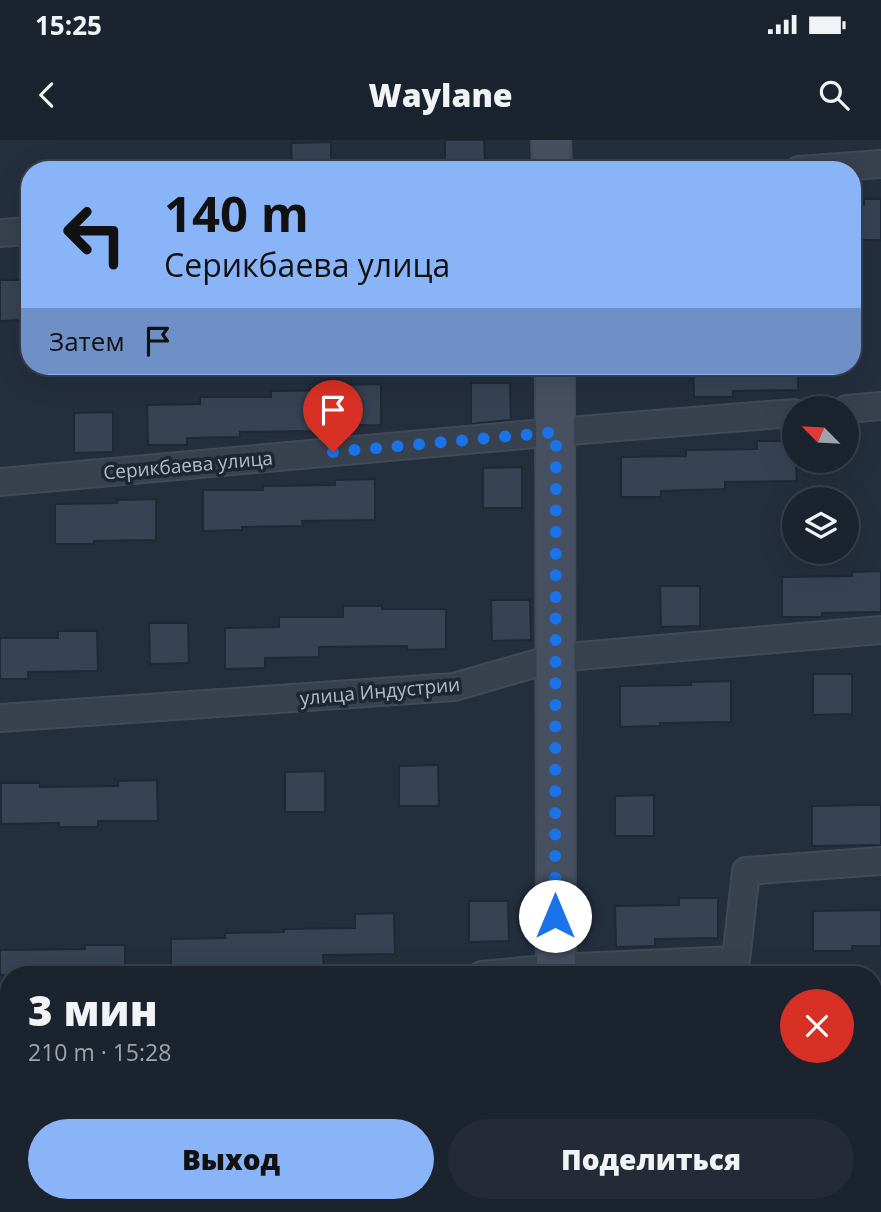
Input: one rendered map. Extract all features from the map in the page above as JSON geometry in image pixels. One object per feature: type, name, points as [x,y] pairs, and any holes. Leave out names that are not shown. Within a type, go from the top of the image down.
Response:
[{"type":"street","points":[[551,140],[552,161]]},
{"type":"street","points":[[861,165],[881,164]]},
{"type":"street","points":[[0,233],[21,232]]},
{"type":"street","points":[[555,375],[555,966]]},
{"type":"street","points":[[859,408],[881,406]]},
{"type":"street","name":"Серикбаева улица","points":[[0,482],[782,414]]},
{"type":"street","name":"улица Индустрии","points":[[0,718],[454,687],[555,658],[881,630]]},
{"type":"street","points":[[637,966],[736,960],[746,871],[881,861]]},
{"type":"building","points":[[445,140],[484,140],[485,161],[445,161]]},
{"type":"building","points":[[331,142],[331,161],[292,161],[291,143]]},
{"type":"building","points":[[864,199],[881,199],[881,240],[861,240],[861,205],[864,205]]},
{"type":"building","points":[[0,280],[21,280],[21,320],[0,321]]},
{"type":"building","points":[[693,375],[798,375],[798,390],[733,391],[733,397],[694,397]]},
{"type":"building","points":[[471,383],[510,383],[511,420],[471,424]]},
{"type":"building","points":[[381,384],[381,425],[311,426],[311,431],[240,432],[240,437],[187,438],[187,445],[148,445],[147,405],[200,404],[200,397],[271,397],[271,391],[341,390],[341,385]]},
{"type":"building","points":[[113,412],[113,452],[74,453],[74,413]]},
{"type":"building","points":[[757,441],[782,441],[782,473],[796,473],[797,481],[725,482],[725,489],[661,491],[661,497],[621,497],[621,457],[686,456],[686,450],[757,449]]},
{"type":"building","points":[[522,467],[522,508],[483,508],[483,468]]},
{"type":"building","points":[[375,479],[375,520],[302,521],[303,526],[203,531],[203,490],[263,490],[263,486],[335,485],[335,480]]},
{"type":"building","points":[[156,499],[156,540],[55,544],[55,504]]},
{"type":"building","points":[[881,571],[881,612],[782,617],[782,577],[852,576],[852,572]]},
{"type":"building","points":[[660,586],[700,586],[700,626],[661,627]]},
{"type":"building","points":[[491,600],[530,600],[531,640],[492,641]]},
{"type":"building","points":[[343,606],[446,609],[446,649],[407,650],[407,646],[319,647],[319,657],[265,658],[265,668],[225,669],[225,628],[279,627],[279,617],[343,617]]},
{"type":"building","points":[[149,623],[188,623],[189,663],[150,664]]},
{"type":"building","points":[[58,631],[97,631],[98,671],[28,672],[28,679],[0,679],[0,638],[58,638]]},
{"type":"building","points":[[813,674],[852,674],[852,714],[813,715]]},
{"type":"building","points":[[731,681],[731,722],[660,723],[660,726],[620,727],[620,686],[691,685],[691,682]]},
{"type":"building","points":[[438,765],[439,806],[399,806],[399,766]]},
{"type":"building","points":[[325,771],[325,812],[285,812],[285,772]]},
{"type":"building","points":[[157,780],[158,821],[98,821],[98,827],[59,827],[59,823],[1,824],[1,783],[40,783],[40,787],[118,786],[118,781]]},
{"type":"building","points":[[654,795],[654,836],[615,836],[615,796]]},
{"type":"building","points":[[881,805],[881,845],[812,846],[812,806]]},
{"type":"building","points":[[679,898],[718,898],[718,938],[655,939],[655,946],[616,947],[615,906],[679,905]]},
{"type":"building","points":[[469,901],[508,901],[509,941],[469,942]]},
{"type":"building","points":[[881,910],[881,946],[852,946],[852,951],[813,951],[813,911]]},
{"type":"building","points":[[394,913],[395,954],[323,955],[324,966],[171,966],[171,939],[225,938],[225,933],[284,932],[284,929],[355,928],[355,914]]},
{"type":"building","points":[[85,945],[125,945],[125,966],[0,966],[0,950],[85,949]]},
{"type":"route","points":[[333,452],[556,432],[555,916]]}]
